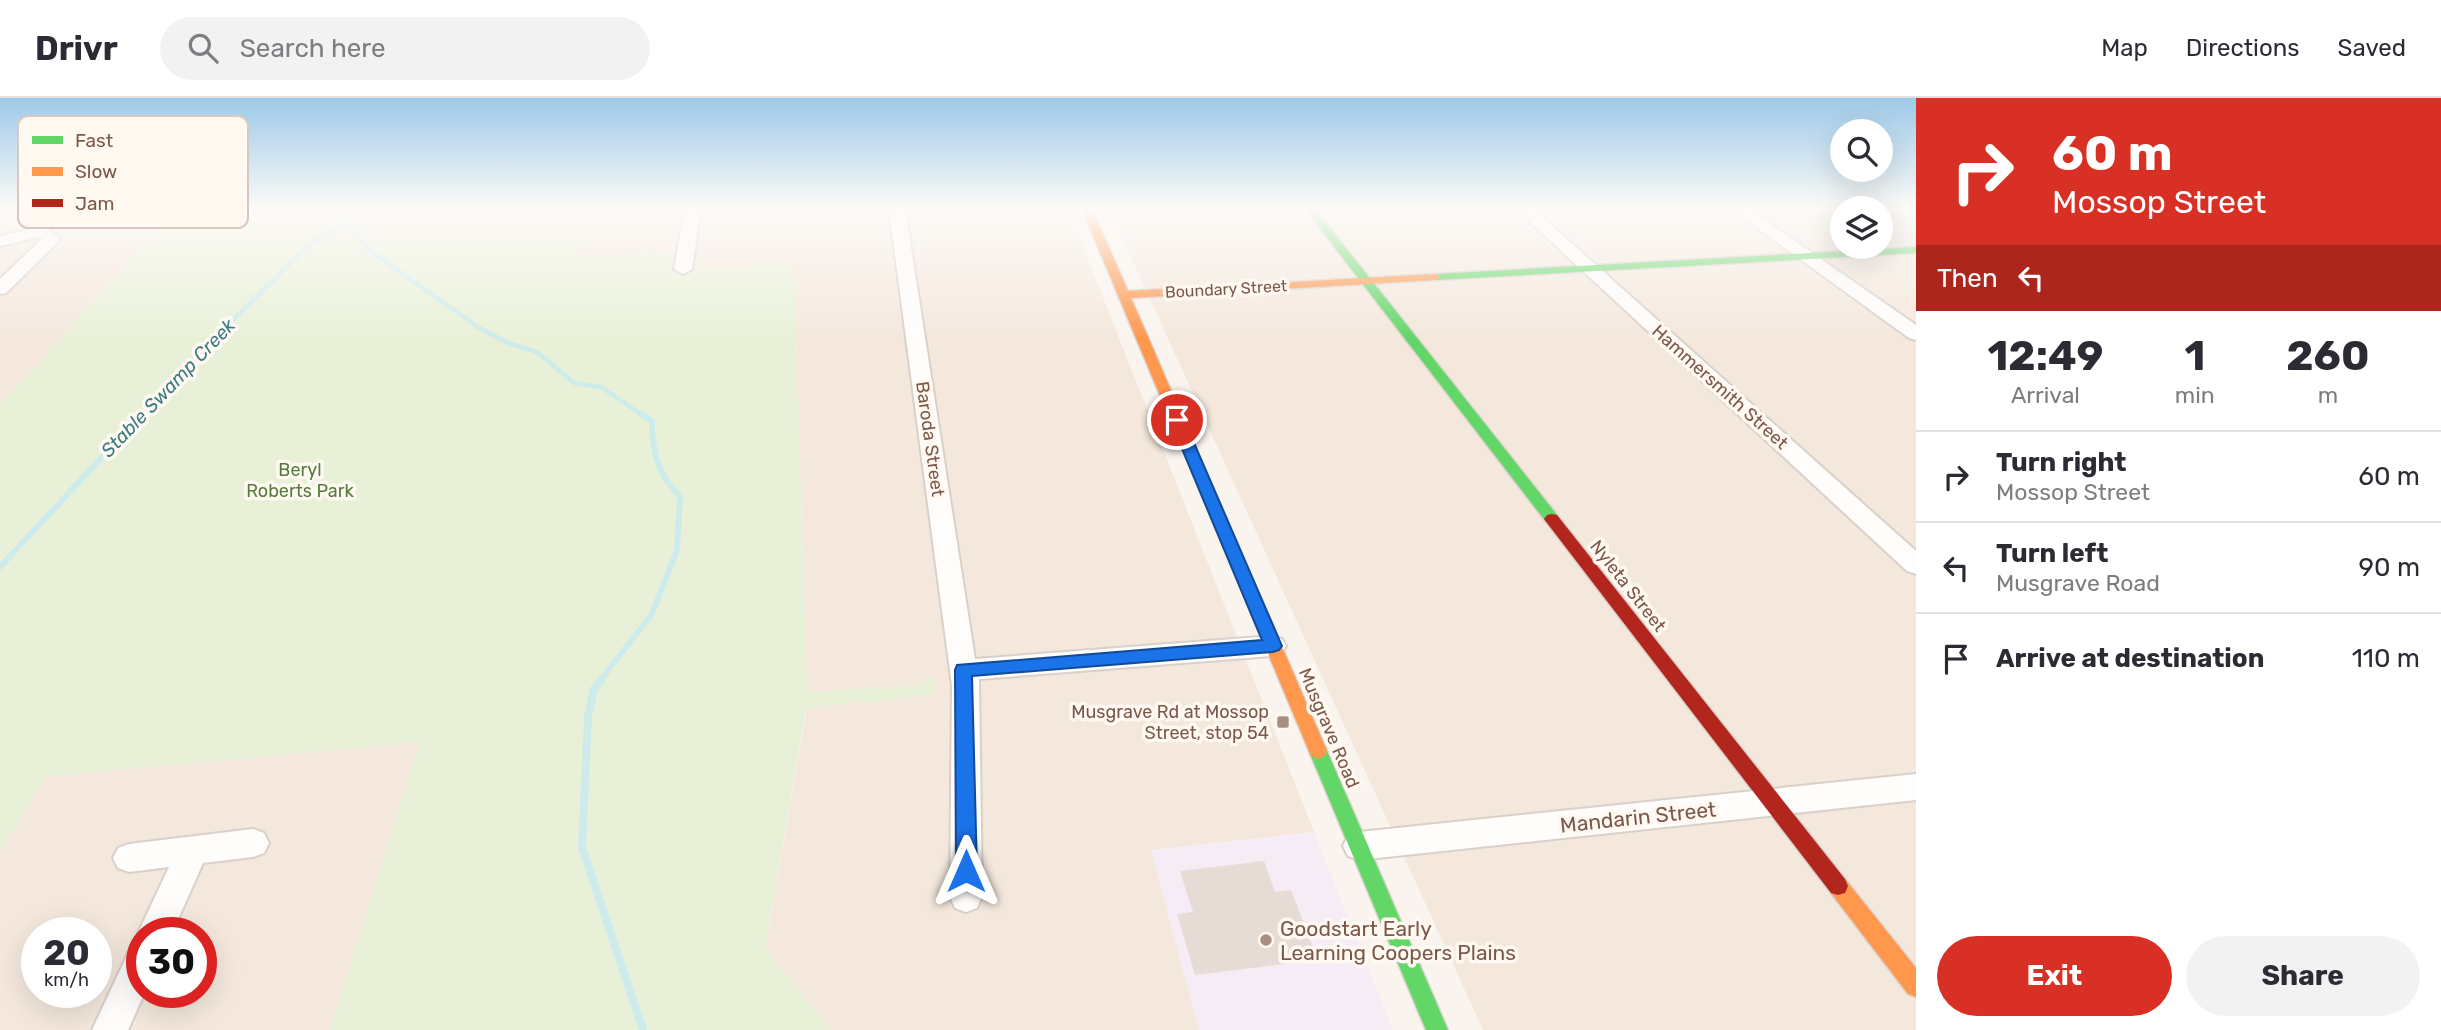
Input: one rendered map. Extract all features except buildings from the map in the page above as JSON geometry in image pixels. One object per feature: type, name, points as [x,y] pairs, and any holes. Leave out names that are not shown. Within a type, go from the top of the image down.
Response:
[{"type":"street","points":[[0,289],[39,252]]},
{"type":"street","points":[[683,269],[685,252]]},
{"type":"street","name":"Baroda Street","points":[[903,252],[964,670],[967,897]]},
{"type":"street","name":"Musgrave Road","points":[[1106,252],[1437,1030]]},
{"type":"street","name":"Nyleta Street","points":[[1344,252],[1916,986]]},
{"type":"street","name":"Hammersmith Street","points":[[1572,252],[1916,565]]},
{"type":"street","points":[[1800,252],[1916,334]]},
{"type":"street","name":"Boundary Street","points":[[1124,295],[1870,252]]},
{"type":"street","points":[[964,670],[1273,646]]},
{"type":"street","name":"Mandarin Street","points":[[1359,846],[1916,787]]},
{"type":"street","points":[[129,858],[253,843]]},
{"type":"street","points":[[162,917],[193,850]]},
{"type":"street","points":[[110,1030],[126,996]]},
{"type":"shaded area","points":[[0,252],[138,252],[0,405]]},
{"type":"shaded area","points":[[575,252],[1085,252],[1314,832],[1151,850],[1199,1030],[831,1030],[765,949],[807,707],[935,695],[933,674],[919,685],[807,692],[794,264],[669,271],[670,253],[573,259]]},
{"type":"shaded area","points":[[1129,252],[1830,252],[1830,259],[1893,259],[1893,252],[1916,252],[1916,1030],[1483,1030]]},
{"type":"shaded area","points":[[420,742],[330,1030],[0,1030],[0,852],[47,776]]},
{"type":"shaded area","name":"Goodstart Early Learning Coopers Plains","points":[[1314,832],[1393,1030],[1199,1030],[1151,850]]},
{"type":"green space","name":"Beryl Roberts Park","points":[[138,252],[576,252],[574,258],[671,253],[669,271],[794,263],[807,692],[919,685],[933,674],[935,695],[806,708],[765,948],[831,1030],[330,1030],[420,742],[47,776],[0,852],[0,405]]},
{"type":"waterway","points":[[142,415],[196,356],[301,252]]},
{"type":"waterway","points":[[372,252],[478,327],[508,343],[537,352],[574,383],[601,387],[642,415]]},
{"type":"waterway","name":"Stable Swamp Creek","points":[[0,567],[143,413]]},
{"type":"waterway","points":[[599,682],[652,614],[677,550],[680,497],[661,471],[653,443],[652,421],[640,413]]},
{"type":"waterway","points":[[601,680],[594,689],[588,717],[582,847],[643,1030]]},
{"type":"traffic: fast","points":[[1344,252],[1552,519]]},
{"type":"traffic: fast","points":[[1435,277],[1872,252]]},
{"type":"traffic: fast","points":[[1318,751],[1437,1030]]},
{"type":"traffic: slow","points":[[1106,252],[1318,751]]},
{"type":"traffic: slow","points":[[1124,295],[1435,277]]},
{"type":"traffic: slow","points":[[1838,886],[1916,986]]},
{"type":"traffic: jam","points":[[1552,519],[1838,886]]},
{"type":"place","name":"Musgrave Rd at Mossop Street, stop 54","points":[[1283,722]]},
{"type":"place","name":"Goodstart Early Learning Coopers Plains","points":[[1266,940]]},
{"type":"route","points":[[966,871],[964,670],[1273,646],[1177,420]]}]
